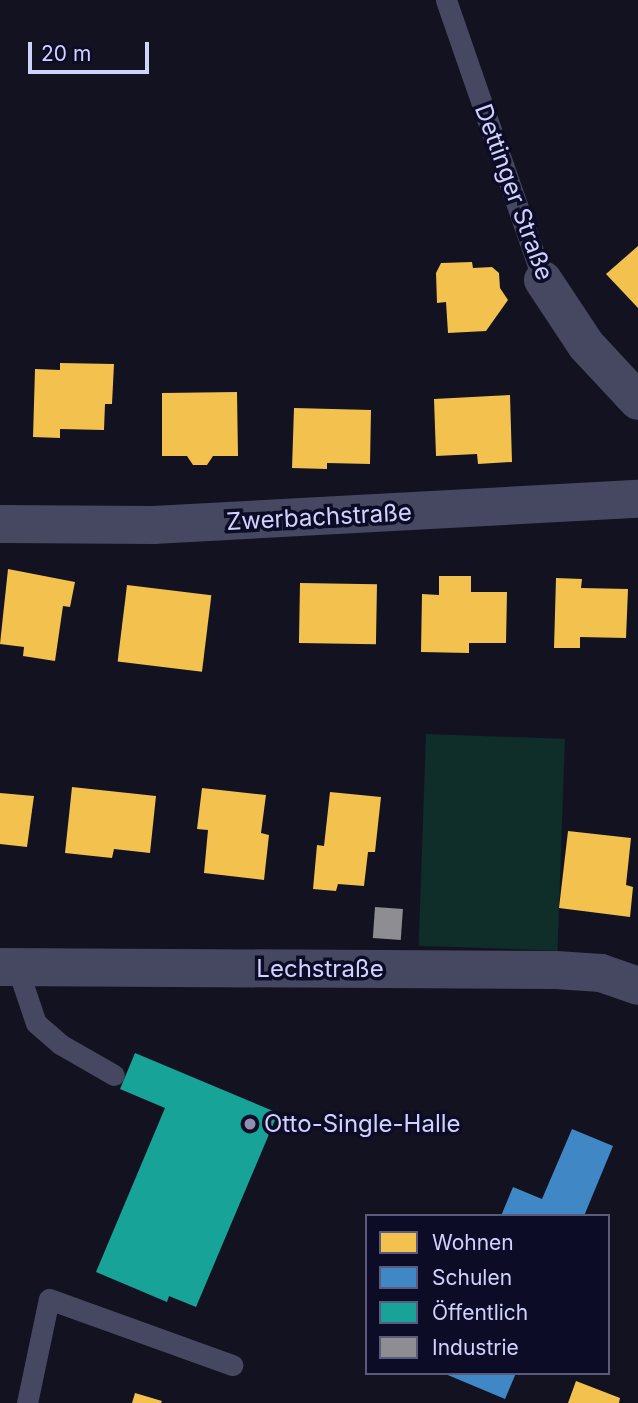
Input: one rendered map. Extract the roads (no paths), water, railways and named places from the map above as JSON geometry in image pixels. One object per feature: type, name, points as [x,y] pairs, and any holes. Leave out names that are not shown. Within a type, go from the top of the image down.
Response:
[{"type":"street","name":"Dettinger Straße","points":[[543,279],[586,345],[638,401]]},
{"type":"street","name":"Zwerbachstraße","points":[[0,523],[153,526],[638,499]]},
{"type":"street","name":"Lechstraße","points":[[8,967],[556,970],[601,973],[638,986]]},
{"type":"lane","name":"Dettinger Straße","points":[[446,0],[543,279]]},
{"type":"lane","points":[[8,967],[36,1023],[60,1044],[114,1075]]},
{"type":"lane","points":[[27,1403],[49,1299],[232,1365]]},
{"type":"place","name":"Otto-Single-Halle","points":[[250,1124]]}]
